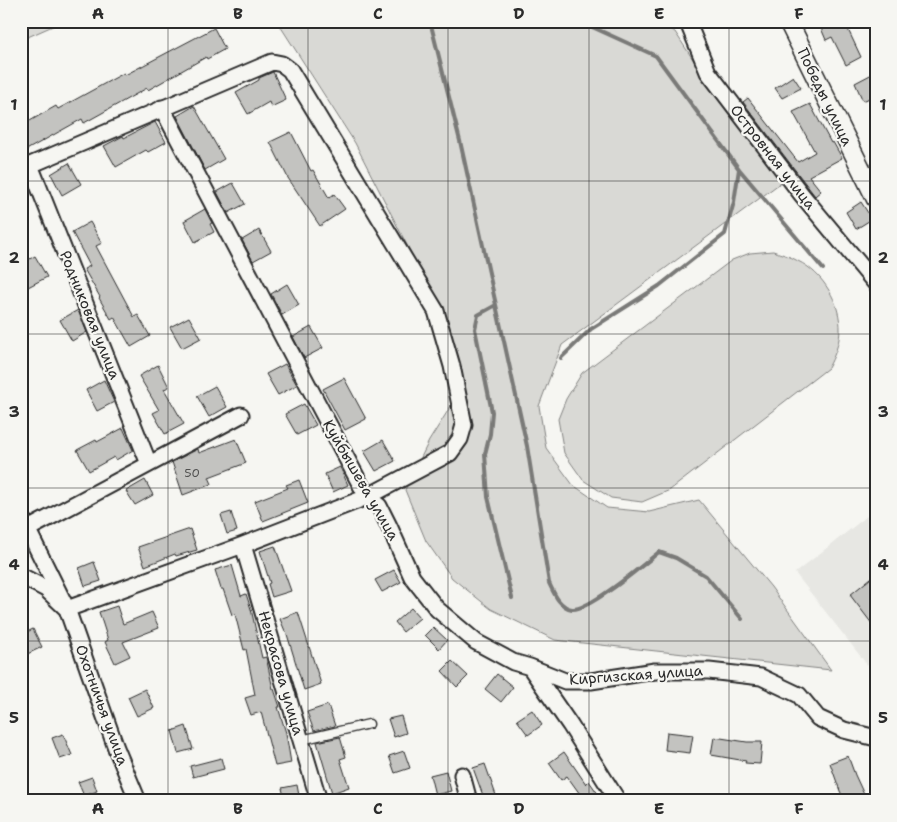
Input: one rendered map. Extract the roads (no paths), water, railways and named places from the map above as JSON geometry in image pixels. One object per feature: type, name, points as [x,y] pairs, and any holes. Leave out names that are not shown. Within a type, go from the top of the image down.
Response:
[{"type":"street","name":"Победы улица","points":[[788,21],[876,199]]},
{"type":"street","name":"Островная улица","points":[[688,22],[708,72],[802,195],[876,284]]},
{"type":"street","points":[[26,167],[272,62],[282,64],[290,70],[436,311],[452,366],[464,425],[460,440],[450,453],[367,497],[67,609]]},
{"type":"street","name":"Куйбышева улица","points":[[162,108],[367,497],[379,506],[390,526],[412,577],[437,609],[476,642],[513,662],[530,667]]},
{"type":"street","name":"Родниковая улица","points":[[26,167],[149,464]]},
{"type":"street","points":[[25,522],[149,464],[241,416]]},
{"type":"street","name":"Охотничья улица","points":[[25,522],[67,609],[116,748],[138,801]]},
{"type":"street","name":"Некрасова улица","points":[[243,544],[319,801]]},
{"type":"street","name":"Охотничья улица","points":[[21,576],[46,589],[67,609]]},
{"type":"street","points":[[530,667],[570,725],[618,801]]},
{"type":"street","name":"Киргизская улица","points":[[530,667],[565,681],[591,681],[655,672],[709,671],[761,677],[799,695],[818,718],[844,730],[876,738]]},
{"type":"street","points":[[462,775],[469,801]]},
{"type":"lane","points":[[301,740],[369,724]]},
{"type":"waterway","points":[[430,21],[460,141],[527,446],[549,583],[557,599],[564,606],[572,609],[591,603],[659,552],[676,558],[706,576],[742,619]]},
{"type":"waterway","points":[[579,21],[656,56],[739,169],[823,269]]},
{"type":"waterway","points":[[561,358],[591,329],[659,286],[725,234],[734,202],[739,169]]},
{"type":"waterway","points":[[496,305],[478,315],[475,329],[492,412],[490,434],[485,454],[488,497],[512,598]]}]
